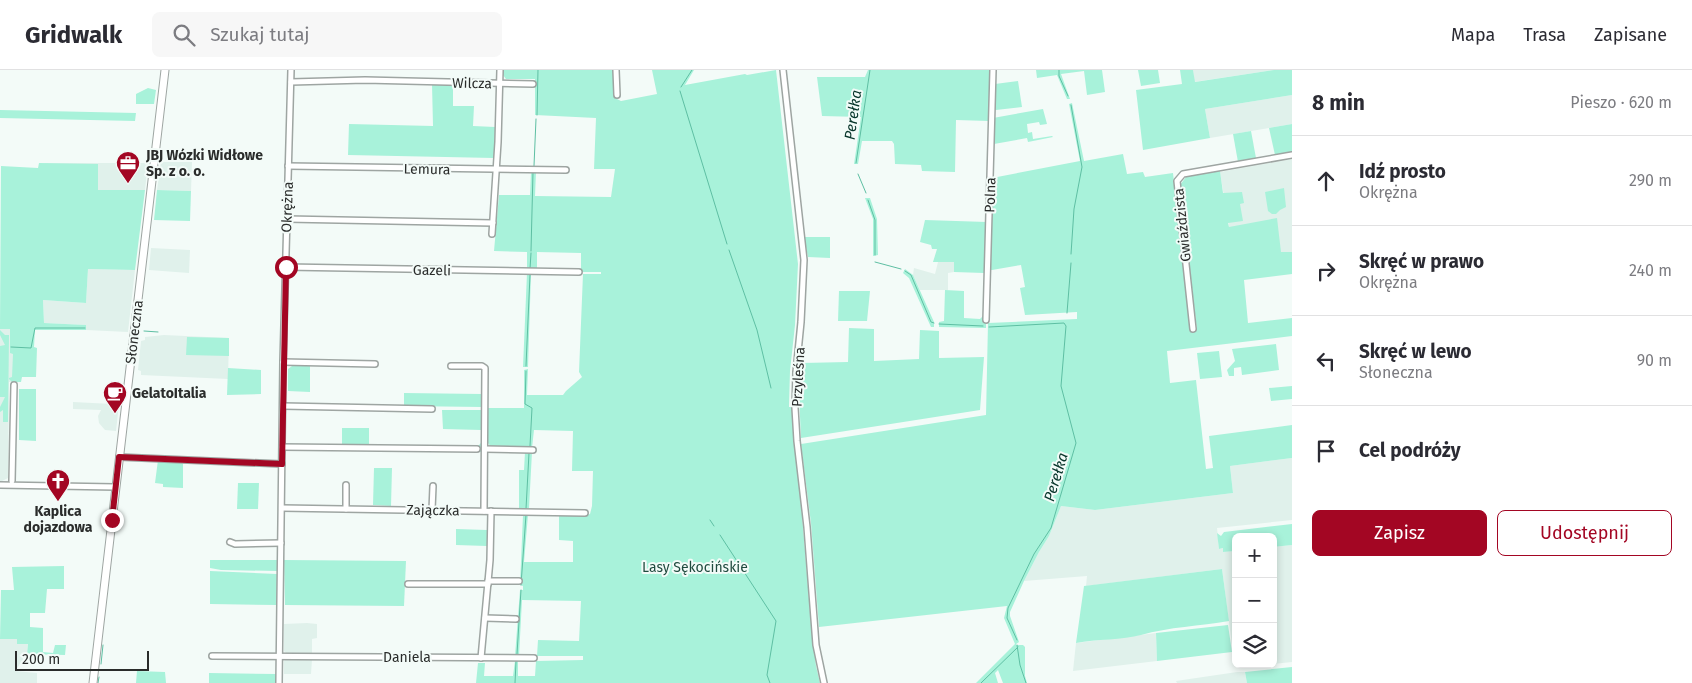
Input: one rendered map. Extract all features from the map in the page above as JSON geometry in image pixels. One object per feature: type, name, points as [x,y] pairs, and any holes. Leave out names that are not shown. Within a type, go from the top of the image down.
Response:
[{"type":"main road","name":"Słoneczna","points":[[93,683],[165,70]]},
{"type":"street","name":"Okrężna","points":[[279,683],[282,447],[291,70]]},
{"type":"street","points":[[492,234],[497,170],[500,70]]},
{"type":"street","points":[[616,70],[617,95]]},
{"type":"street","name":"Przyleśna","points":[[782,70],[804,260],[796,372],[795,408],[797,441],[807,526],[816,645],[824,683]]},
{"type":"street","name":"Polna","points":[[986,320],[992,70]]},
{"type":"street","name":"Wilcza","points":[[291,82],[358,80],[533,84]]},
{"type":"street","name":"Gwiaździsta","points":[[1193,329],[1177,181],[1183,174],[1292,155]]},
{"type":"street","name":"Lemura","points":[[288,166],[566,170]]},
{"type":"street","points":[[287,219],[493,223]]},
{"type":"street","name":"Gazeli","points":[[286,267],[579,272]]},
{"type":"street","points":[[284,362],[375,364]]},
{"type":"street","points":[[451,366],[482,366],[485,368],[484,511]]},
{"type":"street","points":[[12,481],[14,385]]},
{"type":"street","points":[[283,406],[432,409]]},
{"type":"street","points":[[282,447],[477,449]]},
{"type":"street","points":[[484,449],[533,450]]},
{"type":"street","points":[[119,457],[282,464]]},
{"type":"street","points":[[0,485],[115,487]]},
{"type":"street","points":[[346,485],[346,509]]},
{"type":"street","points":[[432,510],[433,486]]},
{"type":"street","name":"Zajączka","points":[[282,508],[585,512]]},
{"type":"street","points":[[481,658],[490,560],[491,511]]},
{"type":"street","points":[[230,542],[235,544],[281,543]]},
{"type":"street","points":[[408,584],[520,581]]},
{"type":"street","points":[[485,618],[516,619]]},
{"type":"street","name":"Daniela","points":[[212,656],[534,658]]},
{"type":"shaded area","points":[[1193,70],[1274,70],[1194,82]]},
{"type":"shaded area","points":[[1292,95],[1292,124],[1210,138],[1205,109]]},
{"type":"shaded area","points":[[1292,159],[1292,252],[1281,253],[1229,227],[1220,172]]},
{"type":"shaded area","points":[[161,162],[192,162],[191,191],[157,190]]},
{"type":"shaded area","points":[[45,163],[148,163],[145,190],[44,190]]},
{"type":"shaded area","points":[[151,248],[190,250],[189,273],[149,270]]},
{"type":"shaded area","points":[[938,262],[954,262],[954,272],[948,273],[948,290],[920,290],[913,275],[914,268],[935,274]]},
{"type":"shaded area","points":[[88,269],[135,270],[128,332],[86,330],[85,325],[44,323],[43,300],[86,303]]},
{"type":"shaded area","points":[[0,329],[10,329],[20,350],[19,382],[9,382],[8,478],[2,481],[0,481]]},
{"type":"shaded area","points":[[164,335],[229,338],[228,379],[141,375],[141,371],[138,370],[141,341],[145,340],[145,337]]},
{"type":"shaded area","points":[[121,386],[116,431],[105,430],[99,423],[98,416],[101,410],[73,409],[73,402],[112,404],[115,391]]},
{"type":"shaded area","points":[[1292,458],[1292,520],[1217,528],[1219,549],[1223,548],[1224,552],[1232,551],[1232,645],[1222,569],[1086,586],[1087,576],[1024,581],[1049,536],[1061,506],[1095,510],[1233,493],[1230,466]]},
{"type":"shaded area","points":[[1292,545],[1292,662],[1277,664],[1277,578],[1277,547]]},
{"type":"shaded area","points":[[284,624],[317,624],[317,638],[312,639],[312,654],[286,653],[284,651]]},
{"type":"shaded area","points":[[1156,633],[1157,661],[1073,671],[1076,643]]},
{"type":"shaded area","points":[[0,639],[17,639],[28,643],[27,654],[15,671],[37,673],[37,683],[0,683]]},
{"type":"shaded area","points":[[286,659],[312,659],[311,674],[284,674],[284,661]]},
{"type":"shaded area","points":[[1245,672],[1247,683],[1177,683],[1176,681]]},
{"type":"green space","name":"Lasy Sękocińskie","points":[[503,70],[615,70],[615,98],[621,101],[657,94],[652,70],[694,70],[685,85],[776,70],[798,264],[789,407],[793,407],[811,623],[820,683],[476,683],[478,663],[485,663],[484,676],[513,676],[515,661],[518,661],[518,676],[535,676],[536,661],[583,660],[583,656],[537,656],[538,640],[579,641],[581,601],[522,600],[519,656],[515,656],[520,590],[523,590],[523,586],[520,585],[523,515],[528,515],[524,562],[573,562],[573,541],[559,540],[559,515],[584,516],[590,514],[592,506],[593,471],[572,471],[573,431],[534,430],[532,448],[491,447],[488,443],[488,408],[524,408],[524,370],[528,369],[527,395],[563,395],[582,377],[579,372],[583,274],[601,274],[601,272],[581,272],[581,253],[537,252],[537,269],[527,269],[527,252],[494,251],[499,195],[530,195],[531,172],[536,172],[535,196],[611,197],[615,169],[594,169],[596,118],[535,115],[535,79],[506,79],[503,75]]},
{"type":"green space","points":[[868,70],[990,70],[989,121],[956,120],[955,172],[922,171],[921,165],[895,164],[894,144],[892,141],[862,141],[858,164],[854,164],[861,117],[822,116],[817,77],[865,77]]},
{"type":"green space","points":[[1036,70],[1102,70],[1105,92],[1087,95],[1084,71],[1061,74],[1070,99],[1067,99],[1057,75],[1037,78]]},
{"type":"green space","points":[[1138,70],[1158,70],[1160,83],[1141,86]]},
{"type":"green space","points":[[1180,70],[1193,70],[1195,82],[1274,70],[1292,70],[1292,95],[1205,109],[1210,138],[1143,150],[1136,90],[1182,84]]},
{"type":"green space","points":[[1018,81],[1022,107],[996,110],[993,108],[995,84]]},
{"type":"green space","points":[[432,84],[453,84],[453,106],[474,106],[473,126],[495,127],[494,158],[348,155],[349,124],[433,126]]},
{"type":"green space","points":[[148,88],[156,90],[154,104],[136,104],[136,94]]},
{"type":"green space","points":[[1072,103],[1084,161],[1123,154],[1127,174],[1143,172],[1145,177],[1173,173],[1190,331],[1197,330],[1180,185],[1186,177],[1220,171],[1223,193],[1242,192],[1244,203],[1240,204],[1243,221],[1228,223],[1229,227],[1277,218],[1281,252],[1292,252],[1292,274],[1244,280],[1248,323],[1292,318],[1292,336],[1167,351],[1170,383],[1196,380],[1206,469],[1213,468],[1209,436],[1292,425],[1292,458],[1230,466],[1233,493],[1095,510],[1061,506],[1049,536],[1024,581],[1010,612],[1019,642],[1016,645],[1023,645],[1025,647],[1025,676],[1027,683],[1003,683],[998,670],[995,673],[998,683],[976,683],[1015,644],[1004,618],[1007,606],[819,627],[811,523],[801,444],[986,415],[988,323],[1077,319],[1077,312],[1025,315],[1020,288],[1025,287],[1021,265],[992,270],[990,270],[989,266],[992,178],[1080,161],[1069,104]]},
{"type":"green space","points":[[1043,109],[1047,124],[1040,125],[1039,122],[1027,124],[1028,133],[1032,132],[1033,139],[1053,137],[1028,142],[1027,138],[994,144],[993,118]]},
{"type":"green space","points":[[0,110],[136,113],[135,121],[0,118]]},
{"type":"green space","points":[[1292,124],[1292,152],[1275,155],[1269,128]]},
{"type":"green space","points":[[1251,131],[1256,158],[1238,162],[1233,134]]},
{"type":"green space","points":[[39,163],[98,164],[98,190],[145,190],[135,270],[88,269],[86,303],[43,300],[44,323],[86,325],[86,330],[35,330],[34,347],[37,348],[36,377],[22,377],[21,382],[12,382],[9,379],[12,377],[13,354],[10,353],[10,329],[0,329],[1,166],[38,168]]},
{"type":"green space","points":[[1284,188],[1286,207],[1276,214],[1272,214],[1268,211],[1265,192]]},
{"type":"green space","points":[[157,190],[191,191],[190,221],[154,220]]},
{"type":"green space","points":[[865,198],[870,198],[877,219],[878,255],[873,256],[873,219]]},
{"type":"green space","points":[[925,220],[987,222],[984,273],[954,272],[954,262],[933,262],[937,249],[932,249],[931,245],[920,242]]},
{"type":"green space","points":[[804,237],[830,237],[830,258],[808,257]]},
{"type":"green space","points":[[905,269],[913,275],[934,322],[934,327],[931,327],[909,278],[903,273]]},
{"type":"green space","points":[[527,273],[531,273],[528,367],[523,367]]},
{"type":"green space","points":[[945,290],[964,291],[964,318],[980,319],[984,315],[983,322],[986,323],[986,328],[939,327],[939,322],[944,321]]},
{"type":"green space","points":[[839,291],[870,291],[867,321],[838,321]]},
{"type":"green space","points":[[849,328],[874,329],[874,361],[919,359],[920,330],[939,331],[939,358],[984,357],[980,410],[801,438],[799,394],[802,363],[848,362]]},
{"type":"green space","points":[[0,330],[5,335],[9,335],[8,422],[3,422],[3,410],[0,412],[0,407],[5,397],[0,397],[0,346],[5,345],[0,335]]},
{"type":"green space","points":[[187,337],[229,338],[229,356],[186,355]]},
{"type":"green space","points":[[1276,344],[1279,370],[1242,375],[1241,367],[1234,368],[1234,376],[1229,376],[1227,370],[1235,361],[1232,349]]},
{"type":"green space","points":[[1219,351],[1222,377],[1200,379],[1197,353]]},
{"type":"green space","points":[[292,366],[310,366],[310,392],[288,391],[288,369]]},
{"type":"green space","points":[[228,368],[261,370],[261,394],[227,395]]},
{"type":"green space","points":[[1292,386],[1292,399],[1271,401],[1269,388]]},
{"type":"green space","points":[[19,389],[36,389],[36,441],[19,440]]},
{"type":"green space","points":[[404,393],[482,394],[482,407],[404,406]]},
{"type":"green space","points":[[442,410],[481,410],[483,453],[478,451],[478,446],[481,443],[481,430],[443,429]]},
{"type":"green space","points":[[342,428],[369,428],[369,445],[342,445]]},
{"type":"green space","points":[[525,452],[532,452],[529,508],[519,508],[519,470],[524,470]]},
{"type":"green space","points":[[158,460],[181,461],[183,464],[183,488],[163,487],[163,484],[155,483]]},
{"type":"green space","points":[[374,468],[392,468],[391,506],[373,505]]},
{"type":"green space","points":[[238,483],[259,483],[258,509],[237,509]]},
{"type":"green space","points":[[1292,524],[1292,545],[1277,547],[1277,533],[1232,533],[1232,551],[1223,552],[1223,548],[1219,549],[1217,533],[1221,536],[1224,532]]},
{"type":"green space","points":[[456,529],[487,530],[487,546],[456,545]]},
{"type":"green space","points":[[210,560],[278,560],[277,571],[221,570],[210,568]]},
{"type":"green space","points":[[284,560],[406,561],[404,606],[285,605]]},
{"type":"green space","points":[[64,566],[64,589],[47,589],[45,613],[30,613],[30,627],[43,628],[43,652],[53,653],[55,645],[66,645],[65,655],[27,654],[28,644],[17,644],[17,639],[0,639],[1,590],[14,590],[12,567]]},
{"type":"green space","points":[[1222,569],[1229,621],[1162,630],[1134,637],[1076,643],[1084,586]]},
{"type":"green space","points":[[210,571],[277,574],[277,605],[210,604]]},
{"type":"green space","points":[[1228,625],[1232,652],[1157,661],[1156,633]]},
{"type":"green space","points":[[1292,667],[1292,683],[1247,683],[1245,672]]},
{"type":"green space","points":[[137,671],[165,672],[166,683],[136,683]]},
{"type":"green space","points":[[209,673],[276,674],[276,683],[209,683]]},
{"type":"waterway","points":[[537,115],[538,70]]},
{"type":"waterway","points":[[681,87],[692,70]]},
{"type":"waterway","name":"Perełka","points":[[856,163],[870,70]]},
{"type":"waterway","points":[[1059,70],[1059,76],[1068,96]]},
{"type":"waterway","points":[[680,91],[727,244]]},
{"type":"waterway","points":[[1071,105],[1082,167],[1074,209],[1071,254]]},
{"type":"waterway","points":[[534,166],[536,119]]},
{"type":"waterway","points":[[531,251],[533,172]]},
{"type":"waterway","name":"Perełka","points":[[858,174],[866,193]]},
{"type":"waterway","name":"Perełka","points":[[868,200],[875,220],[875,255]]},
{"type":"waterway","points":[[729,250],[757,330],[771,388]]},
{"type":"waterway","points":[[530,269],[531,253]]},
{"type":"waterway","name":"Perełka","points":[[875,262],[901,269]]},
{"type":"waterway","points":[[1067,313],[1071,263]]},
{"type":"waterway","name":"Perełka","points":[[905,271],[911,275],[931,322],[934,323]]},
{"type":"waterway","points":[[526,366],[530,275]]},
{"type":"waterway","name":"Perełka","points":[[989,327],[1064,323],[1066,326],[1061,386],[1076,443],[1051,528],[1034,554],[1008,608],[1007,618],[1017,640]]},
{"type":"waterway","name":"Perełka","points":[[939,324],[983,326]]},
{"type":"waterway","points":[[11,347],[31,348],[35,328],[85,328]]},
{"type":"waterway","points":[[144,331],[158,332]]},
{"type":"waterway","points":[[526,371],[525,404],[532,408],[530,446]]},
{"type":"waterway","points":[[526,509],[529,453]]},
{"type":"waterway","points":[[521,585],[526,515]]},
{"type":"waterway","points":[[710,520],[714,526]]},
{"type":"waterway","points":[[720,535],[776,621],[767,675],[770,683]]},
{"type":"waterway","points":[[517,654],[521,590]]},
{"type":"waterway","points":[[101,664],[103,645]]},
{"type":"waterway","points":[[1017,645],[1020,665],[1026,683]]},
{"type":"waterway","name":"Perełka","points":[[981,683],[1018,647]]},
{"type":"waterway","points":[[515,683],[516,662]]},
{"type":"waterway","points":[[98,683],[99,677]]},
{"type":"place","name":"JBJ Wózki Widłowe Sp. z o. o.","points":[[128,184]]},
{"type":"place","name":"GelatoItalia","points":[[115,414]]},
{"type":"place","name":"Kaplica dojazdowa","points":[[58,502]]},
{"type":"route","points":[[112,520],[119,457],[282,464],[286,267]]}]
